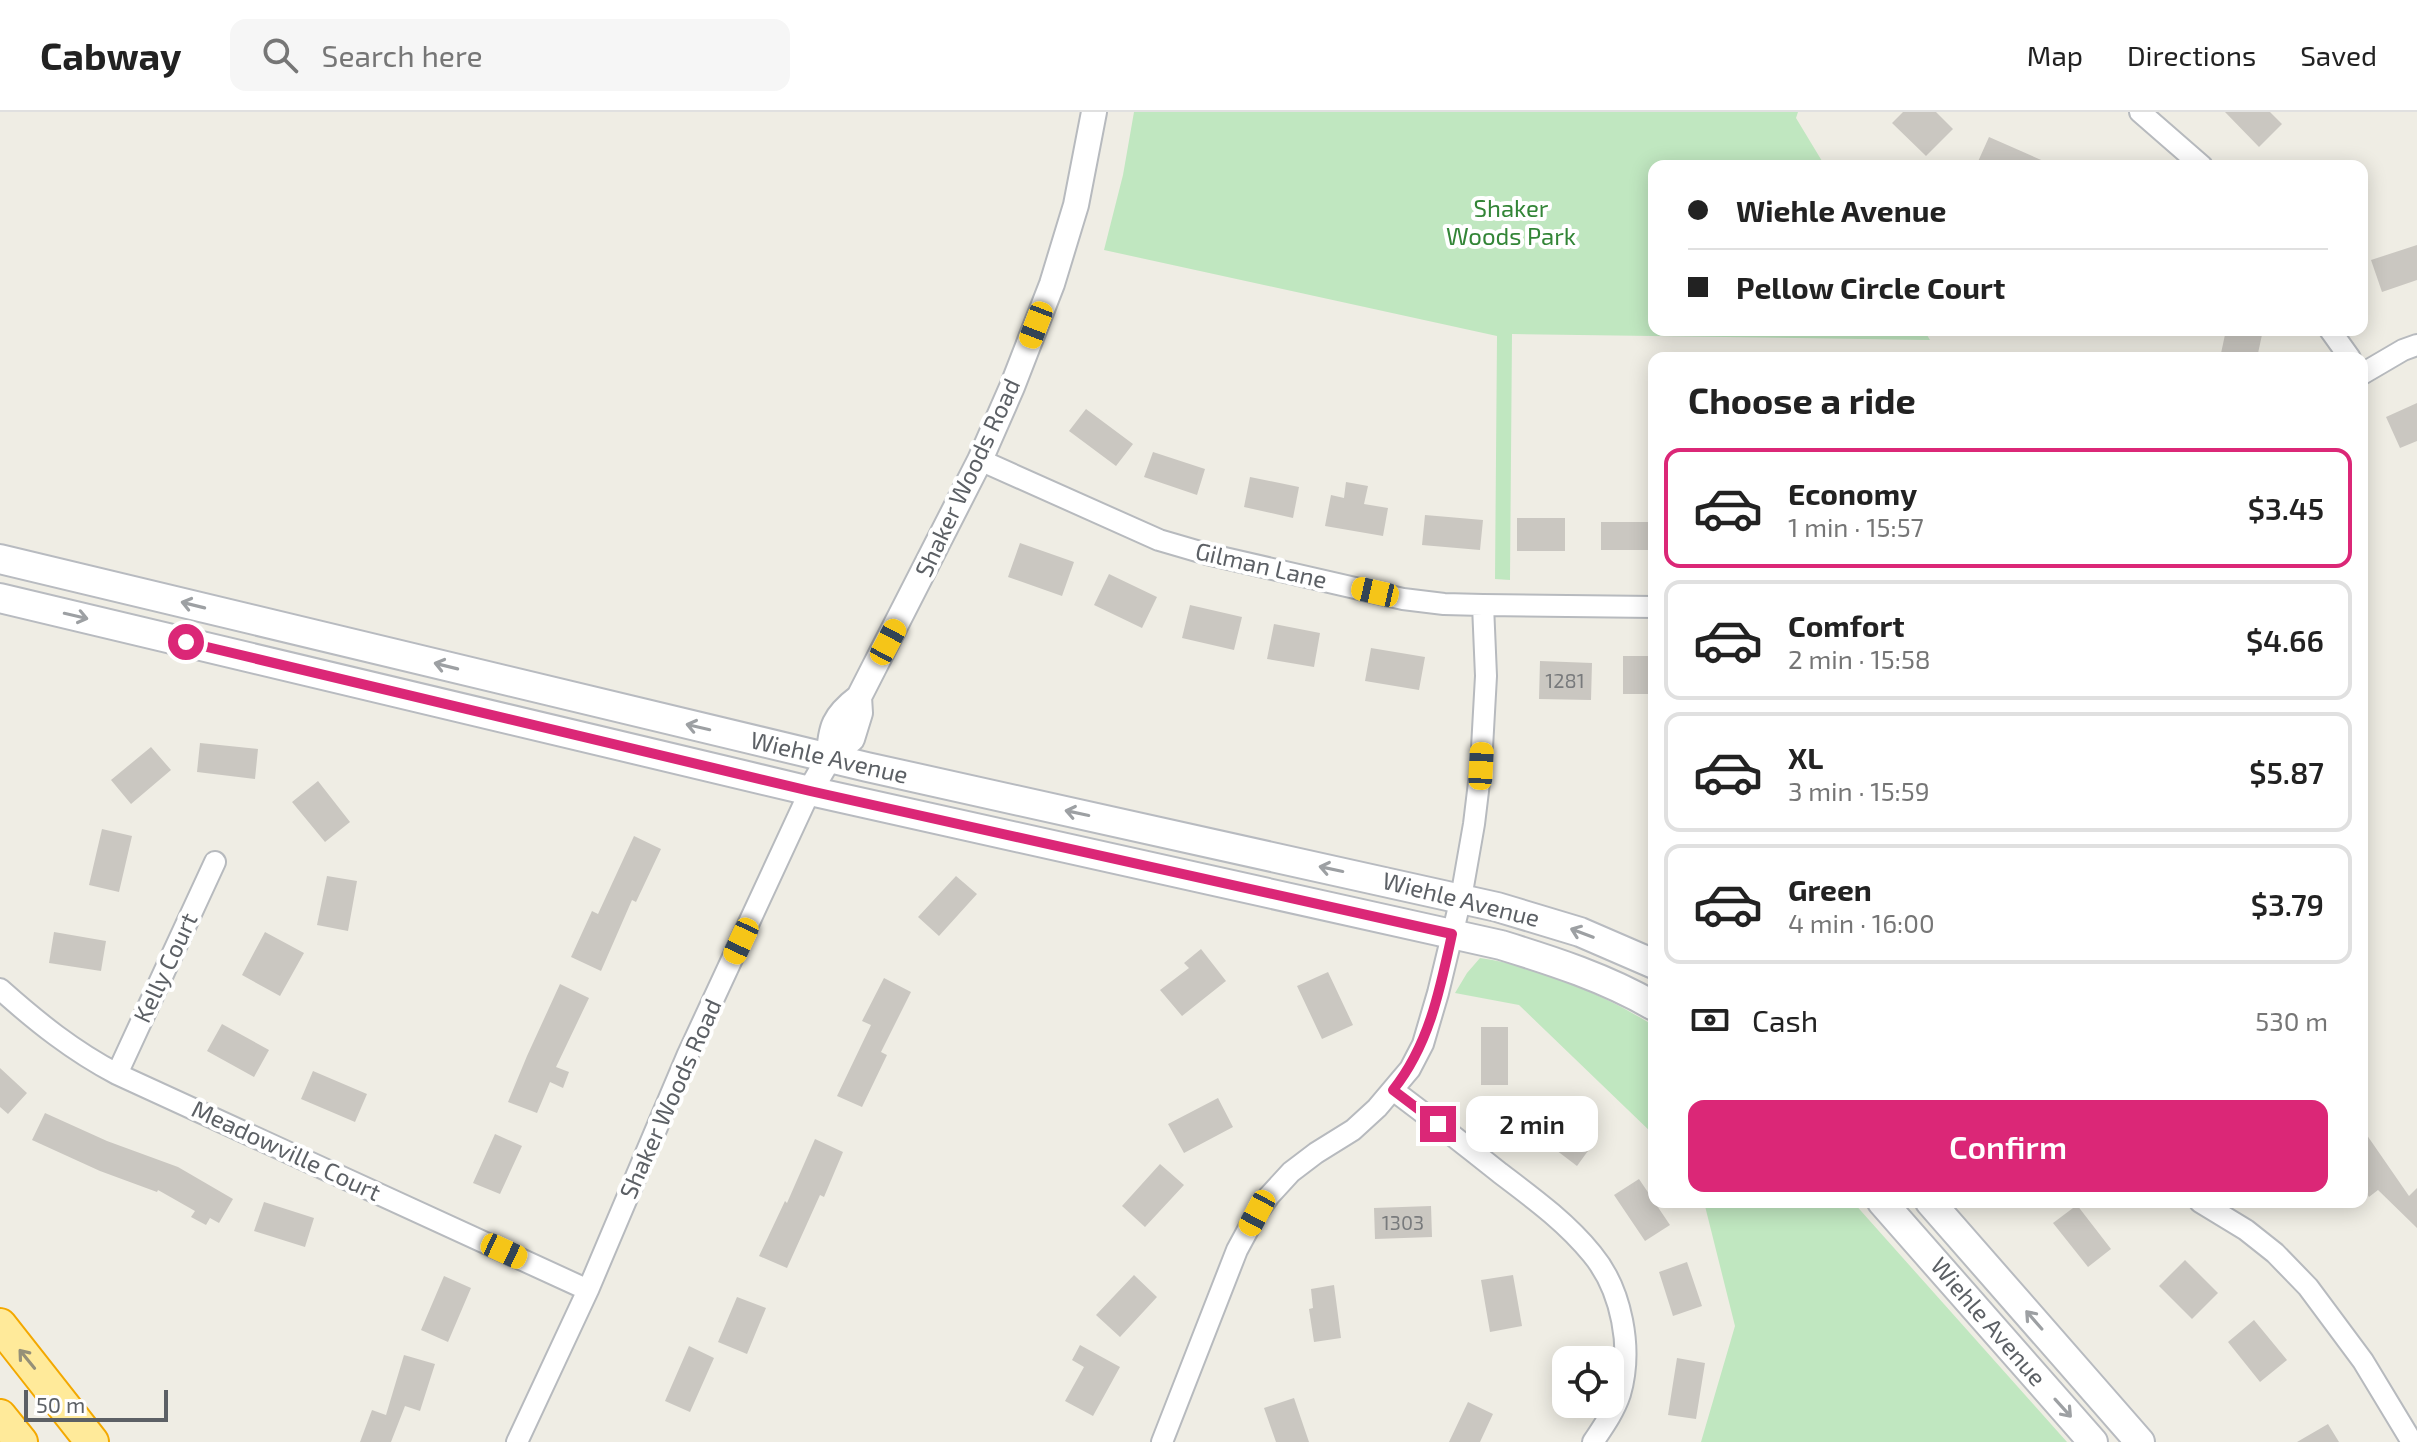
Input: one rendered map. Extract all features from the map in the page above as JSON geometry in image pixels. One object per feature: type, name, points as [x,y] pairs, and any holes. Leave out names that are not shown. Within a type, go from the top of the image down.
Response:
[{"type":"highway","points":[[0,1325],[86,1440]]},
{"type":"highway","points":[[0,1416],[21,1442]]},
{"type":"main road","name":"Wiehle Avenue","points":[[0,559],[829,758],[1461,898],[1580,932],[1648,961]]},
{"type":"main road","name":"Wiehle Avenue","points":[[0,598],[810,791],[1452,934],[1539,957],[1617,986],[1648,1003]]},
{"type":"main road","name":"Wiehle Avenue","points":[[1887,1208],[2093,1442]]},
{"type":"main road","name":"Wiehle Avenue","points":[[1935,1208],[2140,1442]]},
{"type":"street","name":"Shaker Woods Road","points":[[517,1442],[588,1290],[688,1054],[810,791],[829,758],[830,734],[840,711],[859,697],[980,460],[1012,387],[1052,284],[1076,205],[1094,112]]},
{"type":"street","points":[[2140,112],[2195,160]]},
{"type":"street","points":[[2368,370],[2417,345]]},
{"type":"street","name":"Gilman Lane","points":[[980,460],[1159,540],[1403,599],[1444,604],[1648,607]]},
{"type":"street","points":[[1162,1442],[1226,1276],[1257,1213],[1291,1172],[1353,1130],[1377,1108],[1410,1069],[1423,1044],[1461,898],[1474,824],[1486,676],[1483,605]]},
{"type":"street","name":"Kelly Court","points":[[117,1074],[215,862]]},
{"type":"street","name":"Meadowville Court","points":[[0,989],[59,1039],[117,1074],[588,1290]]},
{"type":"street","points":[[1393,1090],[1550,1211],[1595,1257],[1620,1309],[1625,1368],[1620,1393],[1593,1442]]},
{"type":"street","points":[[2209,1208],[2258,1240],[2308,1287],[2363,1361],[2412,1442]]},
{"type":"green space","name":"Shaker Woods Park","points":[[1134,112],[1798,112],[1796,118],[1821,160],[1648,160],[1648,336],[1512,334],[1510,580],[1495,579],[1497,336],[1104,250],[1123,175]]},
{"type":"green space","name":"Shaker Woods Park","points":[[1651,336],[1928,336],[1930,340]]},
{"type":"green space","points":[[1480,958],[1524,967],[1570,983],[1648,1023],[1648,1129],[1519,1005],[1455,993]]},
{"type":"green space","points":[[1706,1208],[1858,1208],[2067,1442],[1701,1442],[1735,1326]]},
{"type":"building","points":[[1903,112],[1936,112],[1953,129],[1926,156],[1892,123]]},
{"type":"building","points":[[2225,112],[2270,112],[2282,124],[2259,147]]},
{"type":"building","points":[[1989,137],[2041,160],[1979,160]]},
{"type":"building","points":[[2417,245],[2417,280],[2382,292],[2371,260]]},
{"type":"building","points":[[2225,336],[2262,336],[2258,352],[2221,352]]},
{"type":"building","points":[[2417,403],[2417,441],[2400,448],[2386,417]]},
{"type":"building","points":[[1086,409],[1133,444],[1116,466],[1069,431]]},
{"type":"building","points":[[1153,452],[1205,469],[1197,495],[1144,477]]},
{"type":"building","points":[[1250,477],[1299,487],[1293,518],[1244,507]]},
{"type":"building","points":[[1346,482],[1368,486],[1364,504],[1388,508],[1383,536],[1325,526],[1331,495],[1344,498]]},
{"type":"building","points":[[1425,515],[1483,520],[1480,550],[1422,545]]},
{"type":"building","points":[[1517,518],[1565,518],[1565,551],[1517,551]]},
{"type":"building","points":[[1601,522],[1648,522],[1648,550],[1601,550]]},
{"type":"building","points":[[1020,543],[1074,562],[1062,596],[1008,577]]},
{"type":"building","points":[[1109,574],[1157,597],[1142,628],[1094,605]]},
{"type":"building","points":[[1190,605],[1242,617],[1234,650],[1182,638]]},
{"type":"building","points":[[1274,624],[1320,633],[1314,667],[1267,659]]},
{"type":"building","points":[[1371,648],[1425,657],[1419,690],[1365,681]]},
{"type":"building","points":[[1623,656],[1648,656],[1648,694],[1623,694]]},
{"type":"building","points":[[1540,661],[1592,663],[1591,700],[1539,699]]},
{"type":"building","points":[[200,743],[258,749],[255,779],[197,772]]},
{"type":"building","points":[[151,747],[171,770],[131,804],[111,780]]},
{"type":"building","points":[[318,781],[350,822],[325,842],[292,802]]},
{"type":"building","points":[[102,829],[132,836],[119,892],[89,885]]},
{"type":"building","points":[[634,836],[661,849],[636,902],[632,900],[601,971],[571,957],[592,911],[598,914]]},
{"type":"building","points":[[327,876],[357,881],[348,931],[317,925]]},
{"type":"building","points":[[956,876],[977,894],[939,936],[918,917]]},
{"type":"building","points":[[54,932],[106,941],[101,971],[49,963]]},
{"type":"building","points":[[265,932],[304,953],[280,996],[242,975]]},
{"type":"building","points":[[1201,949],[1226,981],[1182,1016],[1160,990],[1189,968],[1184,963]]},
{"type":"building","points":[[1328,972],[1353,1025],[1322,1039],[1297,986]]},
{"type":"building","points":[[884,978],[911,992],[881,1052],[887,1055],[862,1107],[837,1096],[871,1025],[862,1021]]},
{"type":"building","points":[[560,984],[589,998],[556,1067],[569,1072],[563,1088],[550,1082],[537,1113],[508,1102]]},
{"type":"building","points":[[222,1024],[269,1050],[254,1077],[207,1051]]},
{"type":"building","points":[[1481,1027],[1508,1027],[1508,1085],[1481,1085]]},
{"type":"building","points":[[0,1068],[27,1093],[8,1114],[0,1107]]},
{"type":"building","points":[[313,1071],[367,1094],[355,1122],[301,1099]]},
{"type":"building","points":[[1218,1098],[1233,1127],[1184,1153],[1168,1124]]},
{"type":"building","points":[[1548,1109],[1593,1144],[1577,1166],[1531,1131]]},
{"type":"building","points":[[45,1113],[107,1141],[178,1167],[233,1199],[219,1223],[210,1218],[206,1225],[191,1217],[195,1211],[158,1190],[100,1171],[32,1140]]},
{"type":"building","points":[[495,1134],[522,1146],[500,1194],[473,1183]]},
{"type":"building","points":[[2368,1137],[2409,1196],[2417,1188],[2417,1228],[2378,1190],[2369,1197]]},
{"type":"building","points":[[815,1139],[843,1152],[824,1197],[820,1195],[787,1268],[759,1256]]},
{"type":"building","points":[[1160,1164],[1184,1185],[1145,1227],[1122,1206]]},
{"type":"building","points":[[1639,1179],[1648,1192],[1648,1208],[1659,1208],[1670,1225],[1645,1241],[1614,1195]]},
{"type":"building","points":[[264,1202],[314,1218],[305,1247],[254,1231]]},
{"type":"building","points":[[1431,1206],[1432,1237],[1375,1239],[1374,1208]]},
{"type":"building","points":[[2073,1208],[2079,1208],[2111,1249],[2088,1267],[2053,1223]]},
{"type":"building","points":[[2185,1260],[2218,1293],[2192,1319],[2159,1286]]},
{"type":"building","points":[[1687,1262],[1702,1306],[1673,1316],[1659,1272]]},
{"type":"building","points":[[1134,1275],[1157,1297],[1120,1337],[1096,1315]]},
{"type":"building","points":[[1513,1275],[1522,1326],[1490,1332],[1481,1280]]},
{"type":"building","points":[[444,1276],[471,1288],[448,1342],[421,1330]]},
{"type":"building","points":[[1334,1285],[1341,1338],[1314,1342],[1309,1309],[1313,1308],[1311,1289]]},
{"type":"building","points":[[737,1297],[766,1308],[747,1354],[718,1342]]},
{"type":"building","points":[[2254,1320],[2287,1360],[2260,1382],[2228,1342]]},
{"type":"building","points":[[1080,1345],[1120,1367],[1093,1416],[1065,1401],[1084,1367],[1072,1360]]},
{"type":"building","points":[[689,1346],[714,1358],[690,1412],[665,1401]]},
{"type":"building","points":[[404,1355],[435,1364],[420,1411],[405,1406],[391,1442],[360,1442],[372,1410],[386,1415]]},
{"type":"building","points":[[1677,1358],[1705,1363],[1696,1419],[1668,1415]]},
{"type":"building","points":[[1294,1398],[1309,1442],[1276,1442],[1264,1408]]},
{"type":"building","points":[[1468,1402],[1493,1414],[1480,1442],[1449,1442]]},
{"type":"building","points":[[2328,1424],[2339,1442],[2297,1442]]},
{"type":"route","points":[[186,642],[810,791],[1452,934],[1423,1044],[1410,1069],[1393,1090],[1438,1124]]}]
